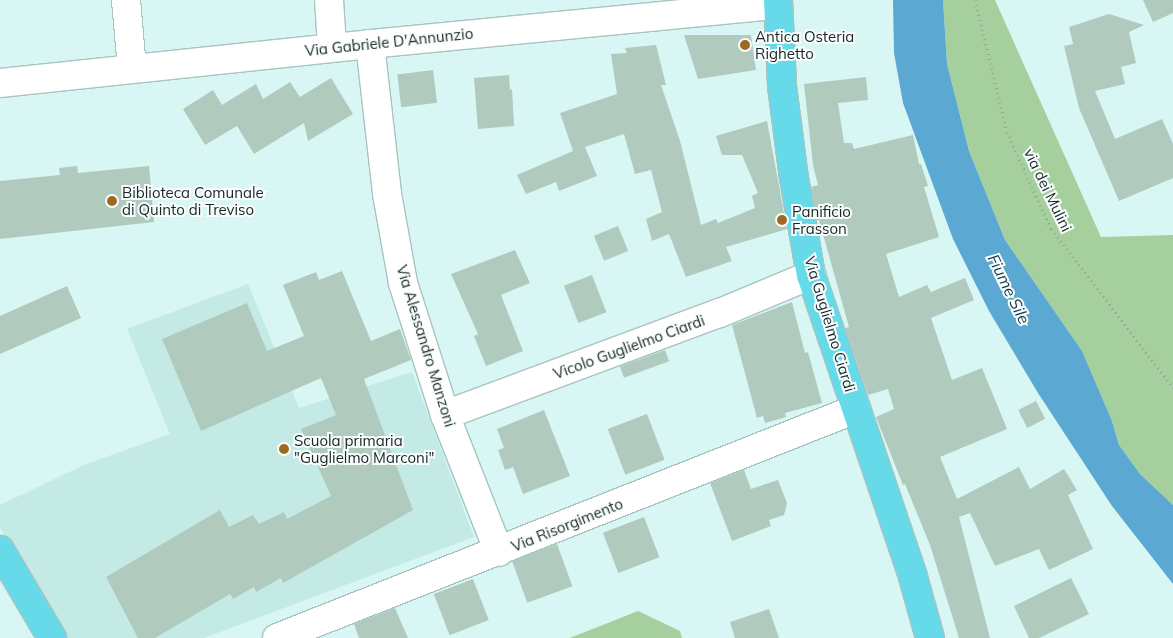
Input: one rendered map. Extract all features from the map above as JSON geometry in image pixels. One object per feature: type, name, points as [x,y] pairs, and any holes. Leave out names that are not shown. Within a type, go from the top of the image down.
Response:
[{"type":"main road","name":"Via Guglielmo Ciardi","points":[[778,2],[782,86],[794,178],[811,275],[913,577],[930,638]]},
{"type":"main road","points":[[0,550],[52,638]]},
{"type":"street","points":[[126,0],[132,68]]},
{"type":"street","points":[[329,0],[332,48]]},
{"type":"street","name":"Via Gabriele D'Annunzio","points":[[0,83],[778,2]]},
{"type":"street","name":"Via Alessandro Manzoni","points":[[370,44],[387,194],[403,283],[445,415],[499,552]]},
{"type":"street","name":"Vicolo Guglielmo Ciardi","points":[[445,415],[720,313],[811,275]]},
{"type":"street","name":"Via Risorgimento","points":[[277,638],[499,552],[856,409]]},
{"type":"path","name":"via dei Mulini","points":[[975,0],[1007,132],[1051,229],[1173,387]]},
{"type":"shaded area","name":"Scuola primaria \"Guglielmo Marconi\"","points":[[248,284],[299,408],[412,372],[474,537],[204,638],[67,638],[0,528],[0,505],[84,465],[170,434],[127,329]]},
{"type":"green space","points":[[943,0],[995,0],[1101,237],[1173,235],[1173,505],[1140,474],[1119,445],[1112,421],[1082,351],[1005,240],[969,151],[947,64]]},
{"type":"green space","points":[[638,611],[680,631],[682,638],[570,638]]},
{"type":"water","name":"Fiume Sile","points":[[893,0],[943,0],[947,64],[969,151],[1005,240],[1082,351],[1112,421],[1119,445],[1140,474],[1173,505],[1173,584],[1112,506],[1038,393],[989,311],[953,239],[903,103],[894,53]]},
{"type":"building","points":[[1143,0],[1173,0],[1173,13],[1153,22]]},
{"type":"building","points":[[1109,14],[1144,25],[1129,32],[1136,63],[1121,67],[1125,84],[1095,91],[1115,139],[1162,119],[1173,144],[1173,178],[1119,201],[1079,108],[1064,46],[1073,44],[1069,27]]},
{"type":"building","points":[[684,35],[751,35],[756,70],[698,79]]},
{"type":"building","points":[[656,45],[666,85],[661,85],[680,141],[701,225],[716,219],[718,223],[755,208],[752,196],[758,193],[742,155],[722,155],[716,136],[767,121],[787,229],[726,247],[732,261],[686,277],[669,234],[652,241],[646,219],[662,212],[651,170],[635,174],[624,134],[585,147],[597,176],[559,191],[556,182],[526,194],[517,175],[573,151],[560,113],[617,94],[611,54],[627,53],[625,48]]},
{"type":"building","points":[[433,70],[437,103],[401,107],[397,74]]},
{"type":"building","points":[[509,75],[510,90],[512,89],[514,126],[478,129],[474,78]]},
{"type":"building","points":[[866,77],[868,100],[838,103],[844,143],[852,143],[854,149],[913,135],[919,164],[921,164],[928,186],[924,187],[939,237],[886,254],[899,297],[927,285],[931,292],[965,278],[974,300],[931,318],[952,380],[982,368],[1007,429],[940,457],[957,499],[1019,467],[1030,489],[1064,469],[1077,490],[1068,495],[1093,549],[1049,570],[1039,549],[995,566],[970,513],[959,517],[990,638],[959,638],[930,545],[905,484],[903,485],[876,417],[894,409],[888,389],[868,395],[845,328],[849,327],[819,220],[817,220],[811,187],[818,185],[813,165],[804,84]]},
{"type":"building","points":[[331,78],[353,114],[308,141],[304,123],[254,154],[237,126],[205,145],[183,109],[213,90],[222,105],[256,84],[263,99],[290,82],[300,97]]},
{"type":"building","points":[[77,166],[78,173],[149,166],[154,222],[0,239],[0,181],[60,175],[59,168]]},
{"type":"building","points":[[618,226],[628,251],[604,261],[594,236]]},
{"type":"building","points":[[515,250],[530,283],[501,295],[523,351],[486,366],[474,336],[478,334],[451,274]]},
{"type":"building","points":[[342,271],[371,341],[400,329],[411,360],[364,379],[413,510],[283,583],[281,578],[256,592],[254,587],[233,599],[230,594],[155,638],[138,638],[106,577],[220,510],[229,527],[253,515],[259,524],[284,512],[287,519],[331,496],[301,429],[336,415],[321,378],[201,431],[162,339],[247,303],[267,351],[304,336],[283,285],[316,272],[319,280]]},
{"type":"building","points":[[592,275],[606,312],[578,323],[564,286]]},
{"type":"building","points":[[67,286],[81,318],[0,354],[0,316]]},
{"type":"building","points":[[792,302],[805,353],[808,352],[822,403],[785,413],[786,417],[765,423],[763,416],[757,418],[732,325]]},
{"type":"building","points":[[665,350],[669,361],[624,378],[620,366]]},
{"type":"building","points":[[1036,401],[1045,419],[1027,428],[1018,410]]},
{"type":"building","points":[[544,410],[570,476],[523,494],[513,467],[505,470],[498,450],[504,448],[497,429]]},
{"type":"building","points":[[647,414],[665,460],[625,475],[608,429]]},
{"type":"building","points":[[744,470],[751,489],[778,480],[787,503],[784,515],[769,520],[771,526],[732,541],[710,483]]},
{"type":"building","points":[[644,517],[659,557],[618,573],[603,533]]},
{"type":"building","points":[[557,544],[572,586],[527,603],[512,560]]},
{"type":"building","points":[[1071,578],[1089,614],[1039,638],[1029,638],[1014,606]]},
{"type":"building","points":[[473,579],[489,620],[450,635],[434,594]]},
{"type":"building","points":[[395,608],[408,638],[359,638],[354,624]]},
{"type":"building","points":[[769,609],[779,638],[735,638],[730,622]]},
{"type":"place","name":"Antica Osteria Righetto","points":[[745,45]]},
{"type":"place","name":"Biblioteca Comunale di Quinto di Treviso","points":[[112,201]]},
{"type":"place","name":"Panificio Frasson","points":[[782,220]]},
{"type":"place","name":"Scuola primaria \"Guglielmo Marconi\"","points":[[284,449]]}]
